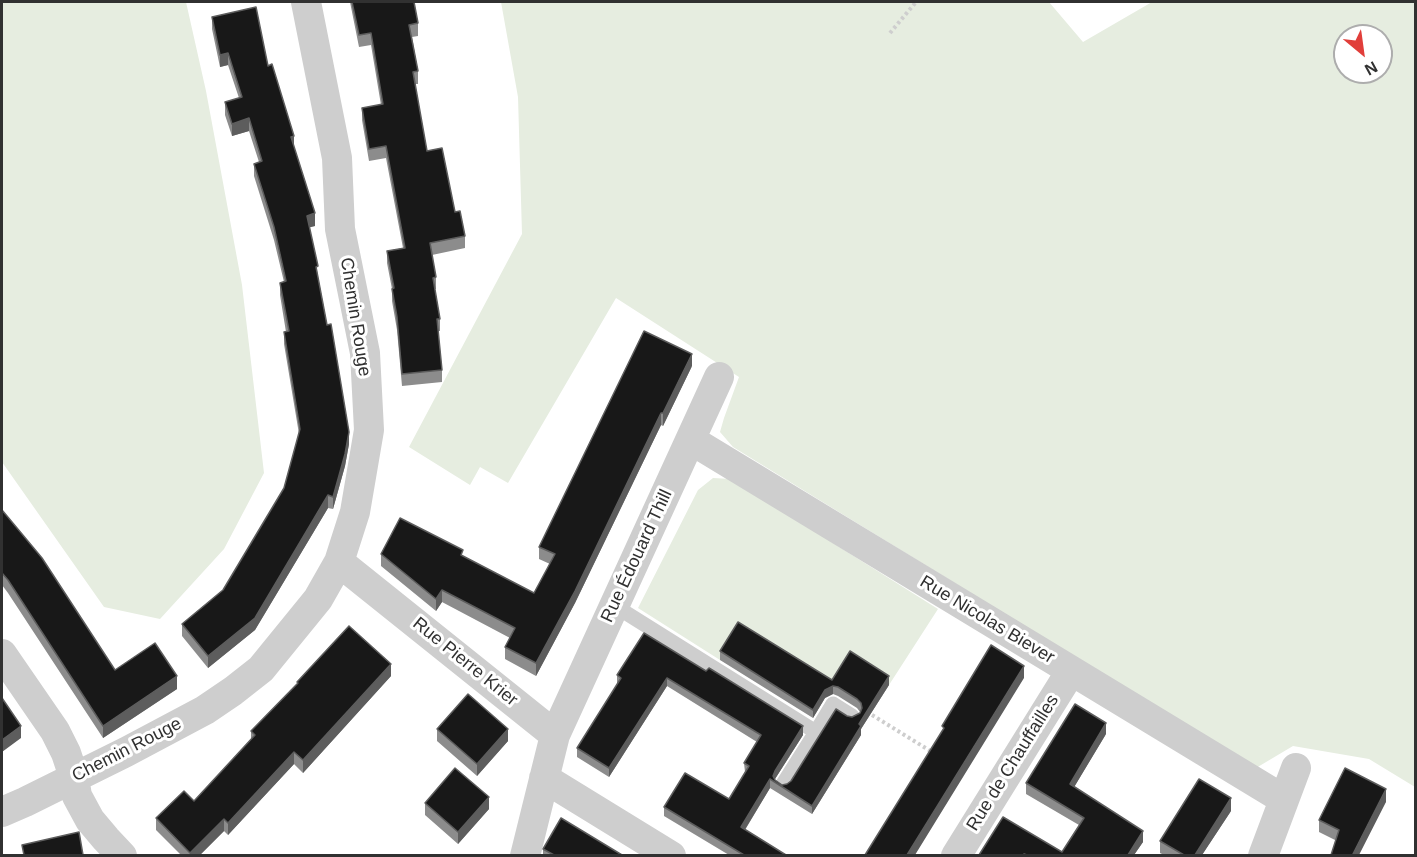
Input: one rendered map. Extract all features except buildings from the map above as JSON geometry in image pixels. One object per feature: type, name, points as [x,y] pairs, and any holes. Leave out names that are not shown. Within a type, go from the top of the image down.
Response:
[{"type":"street","name":"Chemin Rouge","points":[[2,812],[205,710],[233,691],[261,669],[318,599],[339,561],[355,512],[369,430],[365,353],[340,229],[337,158],[306,2]]},
{"type":"street","name":"Rue Édouard Thill","points":[[555,735],[719,377]]},
{"type":"street","name":"Rue Nicolas Biever","points":[[691,440],[1283,800]]},
{"type":"street","name":"Rue Pierre Krier","points":[[339,561],[555,735]]},
{"type":"street","points":[[2,654],[55,731],[66,753],[74,777],[77,796],[90,820],[122,855]]},
{"type":"street","name":"Rue de Chauffailles","points":[[956,855],[1071,671]]},
{"type":"street","points":[[525,855],[555,735]]},
{"type":"street","points":[[1263,855],[1296,768]]},
{"type":"street","points":[[544,778],[670,855]]},
{"type":"lane","points":[[615,606],[816,732]]},
{"type":"lane","points":[[783,784],[832,704],[852,716]]},
{"type":"path","points":[[890,33],[915,2]]},
{"type":"path","points":[[852,716],[865,711],[936,754]]},
{"type":"shaded area","points":[[2,2],[186,2],[206,91],[242,285],[264,473],[224,549],[160,619],[104,607],[2,462]]},
{"type":"shaded area","points":[[501,2],[1049,2],[1083,42],[1152,2],[1415,2],[1415,787],[1369,759],[1293,746],[1256,768],[733,447],[720,432],[739,377],[616,298],[508,483],[480,467],[470,485],[409,447],[522,234],[518,97]]},
{"type":"shaded area","points":[[713,478],[731,479],[938,609],[889,685],[832,689],[720,660],[638,608],[698,490]]}]
